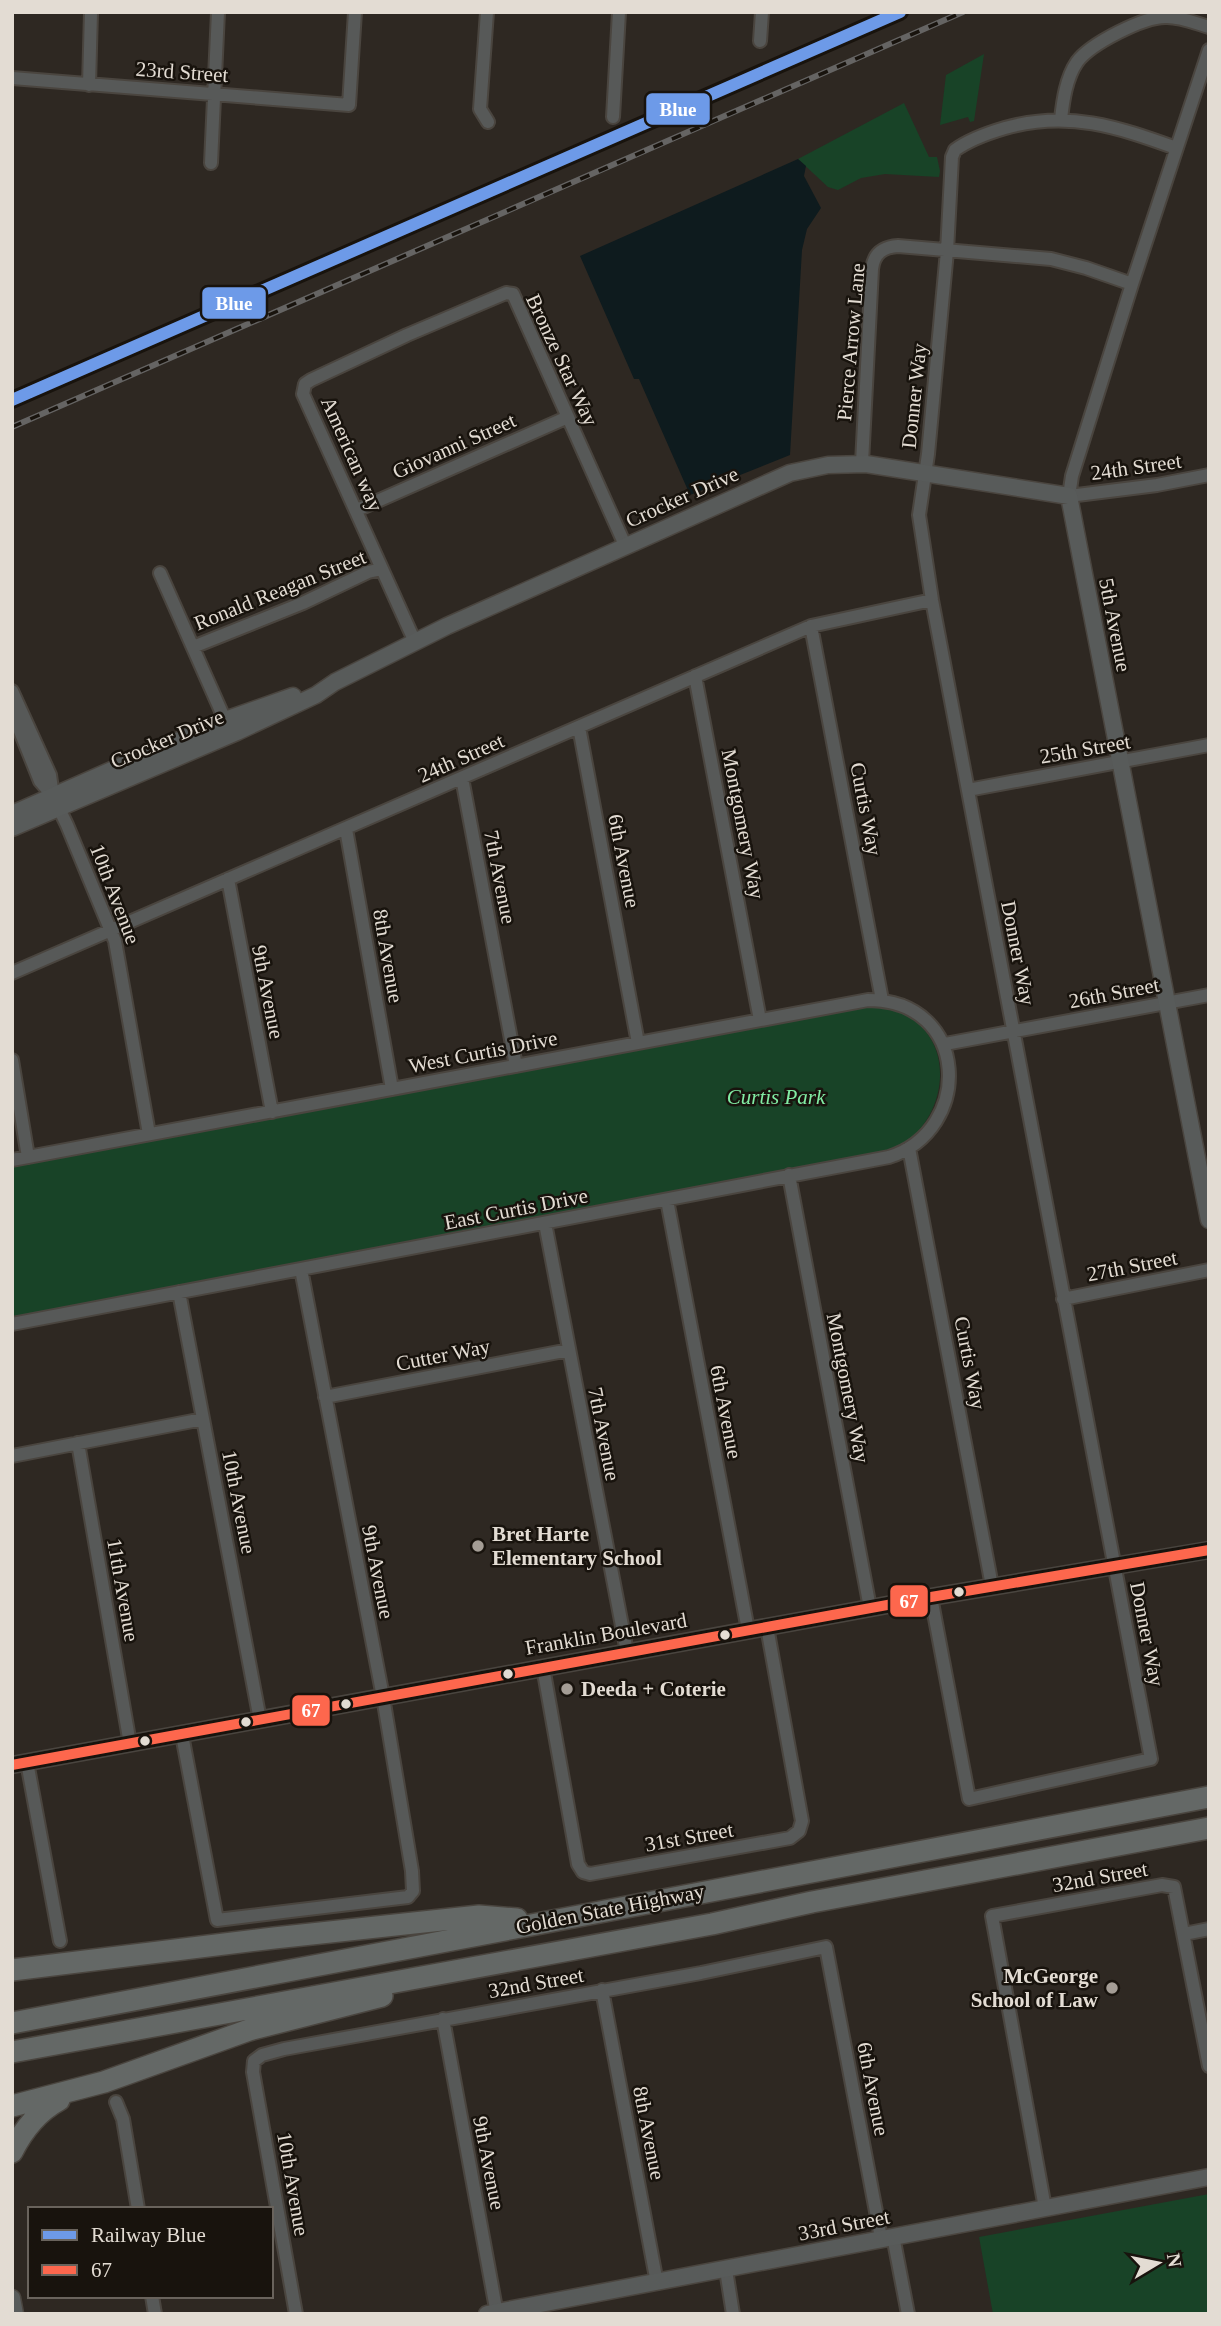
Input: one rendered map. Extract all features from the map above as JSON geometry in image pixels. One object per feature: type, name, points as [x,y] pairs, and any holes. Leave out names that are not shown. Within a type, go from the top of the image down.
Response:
[{"type":"highway","name":"Golden State Highway","points":[[12,2023],[1209,1797]]},
{"type":"highway","name":"Golden State Highway","points":[[12,2052],[712,1924],[812,1902],[1209,1828]]},
{"type":"highway","points":[[12,1970],[479,1916],[544,1921]]},
{"type":"highway","points":[[12,1955],[43,1955],[78,1961]]},
{"type":"highway","points":[[12,2106],[77,2091],[249,2030],[307,2017],[508,1960]]},
{"type":"highway","points":[[12,2152],[28,2125],[40,2113],[77,2091]]},
{"type":"street","points":[[89,85],[91,12]]},
{"type":"street","points":[[211,163],[218,12]]},
{"type":"street","name":"23rd Street","points":[[12,78],[349,104],[355,12]]},
{"type":"street","points":[[487,12],[480,109],[488,122]]},
{"type":"street","points":[[612,117],[619,12]]},
{"type":"street","points":[[760,41],[762,12]]},
{"type":"street","points":[[1177,148],[1100,124],[1061,119],[1071,74],[1077,61],[1089,50],[1140,22],[1169,16],[1209,27]]},
{"type":"street","name":"5th Avenue","points":[[1209,51],[1132,284],[1072,476],[1069,496],[1209,1220]]},
{"type":"street","name":"Donner Way","points":[[931,1597],[969,1798],[1152,1759],[1063,1299],[920,527],[947,251],[952,157],[955,150],[996,130],[1028,122],[1061,119]]},
{"type":"street","name":"Pierce Arrow Lane","points":[[862,463],[873,259],[881,250],[890,247],[947,251]]},
{"type":"street","points":[[947,251],[1051,259],[1132,284]]},
{"type":"street","name":"Bronze Star Way","points":[[407,335],[506,293],[513,294],[625,545]]},
{"type":"street","name":"American way","points":[[407,335],[321,374],[305,384],[303,394],[415,642]]},
{"type":"street","name":"Giovanni Street","points":[[357,510],[568,417]]},
{"type":"street","name":"Crocker Drive","points":[[12,828],[56,802],[225,720],[335,682],[625,545],[790,473],[828,465],[862,463],[1069,496]]},
{"type":"street","name":"24th Street","points":[[1069,496],[1157,485],[1209,475]]},
{"type":"street","name":"Ronald Reagan Street","points":[[193,647],[303,603],[368,572],[382,569]]},
{"type":"street","points":[[160,573],[225,720]]},
{"type":"street","name":"24th Street","points":[[12,973],[811,626],[932,600]]},
{"type":"street","name":"Curtis Way","points":[[811,626],[882,1000]]},
{"type":"street","name":"Montgomery Way","points":[[695,677],[760,1020]]},
{"type":"street","name":"Crocker Drive","points":[[12,814],[56,802],[237,732],[316,695],[335,682]]},
{"type":"street","name":"10th Avenue","points":[[12,691],[50,775],[56,802],[116,941],[149,1134]]},
{"type":"street","name":"10th Avenue","points":[[12,711],[40,779],[56,802]]},
{"type":"street","name":"6th Avenue","points":[[579,727],[638,1042]]},
{"type":"street","name":"25th Street","points":[[968,790],[1209,745]]},
{"type":"street","name":"7th Avenue","points":[[462,778],[516,1066]]},
{"type":"street","name":"8th Avenue","points":[[346,829],[392,1089]]},
{"type":"street","name":"9th Avenue","points":[[228,879],[272,1112]]},
{"type":"street","name":"26th Street","points":[[945,1044],[1209,995]]},
{"type":"street","name":"West Curtis Drive","points":[[12,1160],[860,1001],[882,1000],[906,1006],[918,1013],[945,1044]]},
{"type":"street","name":"East Curtis Drive","points":[[12,1324],[889,1157],[909,1148],[936,1121],[950,1070],[945,1044]]},
{"type":"street","points":[[12,1060],[28,1157]]},
{"type":"street","name":"Curtis Way","points":[[909,1148],[992,1586]]},
{"type":"street","name":"Montgomery Way","points":[[789,1175],[870,1608]]},
{"type":"street","name":"6th Avenue","points":[[667,1200],[748,1630]]},
{"type":"street","name":"7th Avenue","points":[[545,1223],[627,1652]]},
{"type":"street","name":"9th Avenue","points":[[182,1735],[217,1920],[408,1897],[413,1891],[383,1697],[301,1269]]},
{"type":"street","name":"27th Street","points":[[1063,1299],[1209,1270]]},
{"type":"street","name":"10th Avenue","points":[[179,1292],[260,1720]]},
{"type":"street","name":"Cutter Way","points":[[325,1397],[569,1350]]},
{"type":"street","points":[[12,1456],[203,1419]]},
{"type":"street","name":"11th Avenue","points":[[78,1443],[130,1744]]},
{"type":"street","name":"Franklin Boulevard","points":[[20,1764],[992,1586],[1209,1550]]},
{"type":"street","name":"31st Street","points":[[543,1667],[578,1864],[583,1872],[590,1874],[790,1838],[799,1831],[803,1821],[766,1627]]},
{"type":"street","points":[[20,1764],[60,1941]]},
{"type":"street","name":"32nd Street","points":[[1045,2207],[992,1916],[1162,1885],[1174,1886],[1184,1934]]},
{"type":"street","points":[[1209,1929],[1184,1934],[1209,2066]]},
{"type":"street","name":"6th Avenue","points":[[826,1947],[887,2237],[908,2314]]},
{"type":"street","name":"32nd Street","points":[[254,2061],[262,2055],[284,2049],[701,1973],[826,1947]]},
{"type":"street","name":"8th Avenue","points":[[603,1990],[657,2283]]},
{"type":"street","name":"9th Avenue","points":[[443,2019],[494,2313]]},
{"type":"street","name":"10th Avenue","points":[[254,2061],[296,2314]]},
{"type":"street","points":[[116,2102],[123,2119],[138,2207]]},
{"type":"street","name":"33rd Street","points":[[494,2313],[1209,2177]]},
{"type":"street","points":[[726,2270],[733,2314]]},
{"type":"street","points":[[12,2298],[15,2314]]},
{"type":"green space","points":[[984,54],[974,121],[970,122],[968,117],[940,125],[946,75]]},
{"type":"green space","points":[[904,103],[929,157],[937,157],[939,177],[885,174],[861,178],[838,190],[828,187],[798,159]]},
{"type":"green space","name":"Curtis Park","points":[[859,1004],[895,1011],[915,1021],[935,1048],[939,1064],[937,1098],[930,1114],[909,1140],[885,1152],[12,1318],[12,1165]]},
{"type":"green space","points":[[1209,2194],[1209,2314],[993,2314],[979,2237]]},
{"type":"shaded area","points":[[798,159],[806,166],[804,176],[821,208],[807,229],[802,250],[790,455],[690,495],[639,379],[634,379],[580,256]]},
{"type":"railway","points":[[12,427],[963,12]]},
{"type":"rail line","name":"Blue","points":[[12,400],[900,12]]},
{"type":"transit line","name":"67","points":[[12,1765],[931,1597],[1209,1550]]},
{"type":"place","name":"Bret Harte Elementary School","points":[[478,1546]]},
{"type":"place","name":"Deeda + Coterie","points":[[567,1689]]},
{"type":"place","name":"McGeorge School of Law","points":[[1112,1988]]}]
